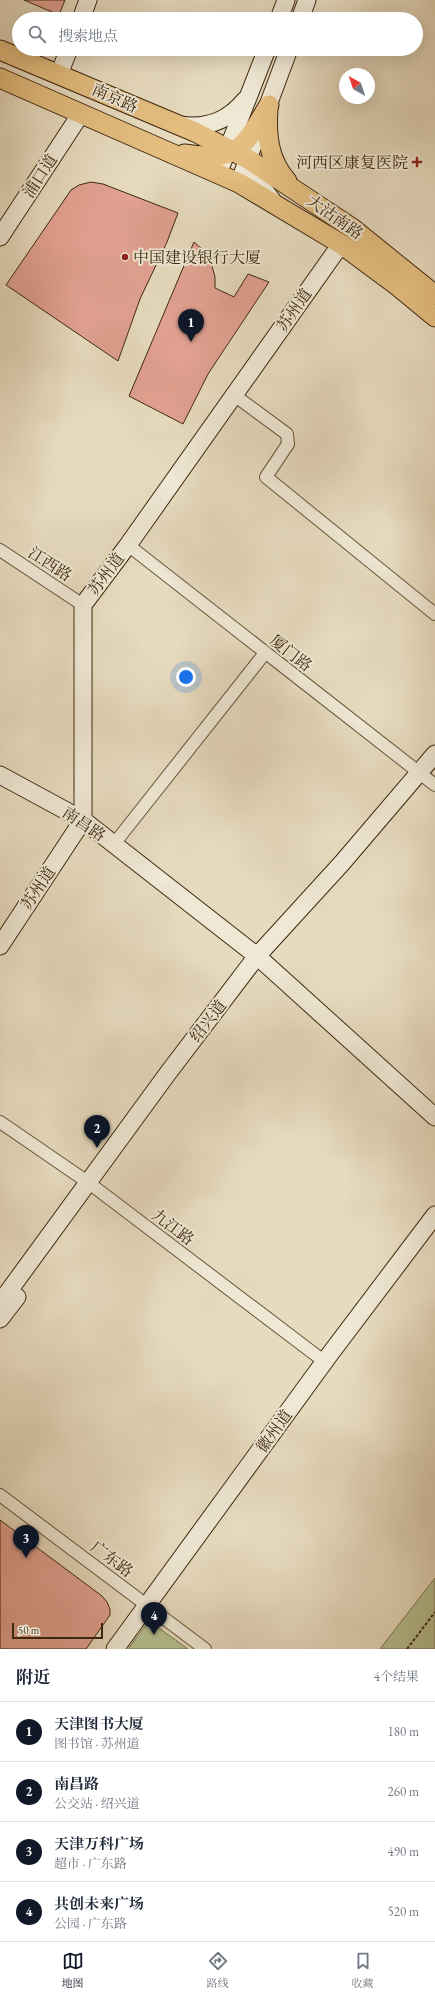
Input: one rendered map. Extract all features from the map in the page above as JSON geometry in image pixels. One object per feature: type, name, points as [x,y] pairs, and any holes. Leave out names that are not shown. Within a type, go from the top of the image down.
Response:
[{"type":"main road","name":"南京路","points":[[0,50],[12,55]]},
{"type":"main road","name":"南京路","points":[[15,56],[173,124],[239,155]]},
{"type":"main road","name":"南京路","points":[[0,78],[80,115],[239,183]]},
{"type":"main road","points":[[161,150],[206,156],[239,155],[269,105]]},
{"type":"main road","points":[[269,105],[267,132],[270,152],[279,170],[292,187]]},
{"type":"main road","name":"大沽南路","points":[[239,155],[292,187],[376,246],[435,295]]},
{"type":"main road","name":"大沽南路","points":[[239,183],[341,244],[395,284],[435,317]]},
{"type":"street","points":[[84,12],[88,0]]},
{"type":"street","points":[[282,12],[286,0]]},
{"type":"street","points":[[303,12],[307,0]]},
{"type":"street","points":[[59,74],[66,56]]},
{"type":"street","points":[[239,183],[239,155],[250,94],[264,56]]},
{"type":"street","points":[[269,105],[286,56]]},
{"type":"street","points":[[173,124],[187,126],[205,125],[222,121],[237,109],[250,94]]},
{"type":"street","name":"浦口道","points":[[0,237],[80,115]]},
{"type":"street","points":[[218,174],[239,155]]},
{"type":"street","points":[[239,155],[259,185],[275,204]]},
{"type":"street","name":"苏州道","points":[[0,946],[83,820],[83,605],[128,545],[341,244]]},
{"type":"street","points":[[234,395],[287,434],[288,444],[266,477],[435,614]]},
{"type":"street","name":"厦门路","points":[[128,545],[265,653],[429,777]]},
{"type":"street","name":"江西路","points":[[0,550],[83,605]]},
{"type":"street","points":[[114,844],[265,653]]},
{"type":"street","name":"绍兴道","points":[[0,1319],[93,1186],[168,1073],[342,863],[429,777],[435,754]]},
{"type":"street","name":"南昌路","points":[[0,775],[83,820],[114,844],[261,960],[435,1118]]},
{"type":"street","name":"九江路","points":[[0,1122],[93,1186],[325,1362]]},
{"type":"street","name":"绍兴道","points":[[0,1303],[93,1186]]},
{"type":"street","name":"徽州道","points":[[114,1649],[435,1215]]},
{"type":"street","name":"广东路","points":[[0,1495],[205,1649]]},
{"type":"path","points":[[407,1649],[435,1612]]},
{"type":"green space","points":[[435,1578],[435,1649],[380,1649]]},
{"type":"green space","points":[[149,1621],[188,1649],[128,1649]]},
{"type":"building","points":[[24,0],[65,0],[60,12],[52,12]]},
{"type":"building","points":[[91,182],[103,184],[178,213],[167,242],[140,299],[118,361],[6,285],[71,190],[79,185]]},
{"type":"building","points":[[194,242],[202,249],[212,266],[215,277],[215,288],[234,297],[248,274],[269,282],[208,374],[183,424],[129,396]]},
{"type":"building","points":[[0,1520],[102,1596],[107,1602],[110,1609],[110,1615],[86,1649],[0,1649]]},
{"type":"place","name":"河西区康复医院","points":[[417,162]]},
{"type":"place","name":"中国建设银行大厦","points":[[125,257]]},
{"type":"place","name":"天津图书大厦","points":[[191,342]]},
{"type":"place","name":"南昌路","points":[[97,1148]]},
{"type":"place","name":"天津万科广场","points":[[26,1558]]},
{"type":"place","name":"共创未来广场","points":[[154,1635]]}]
